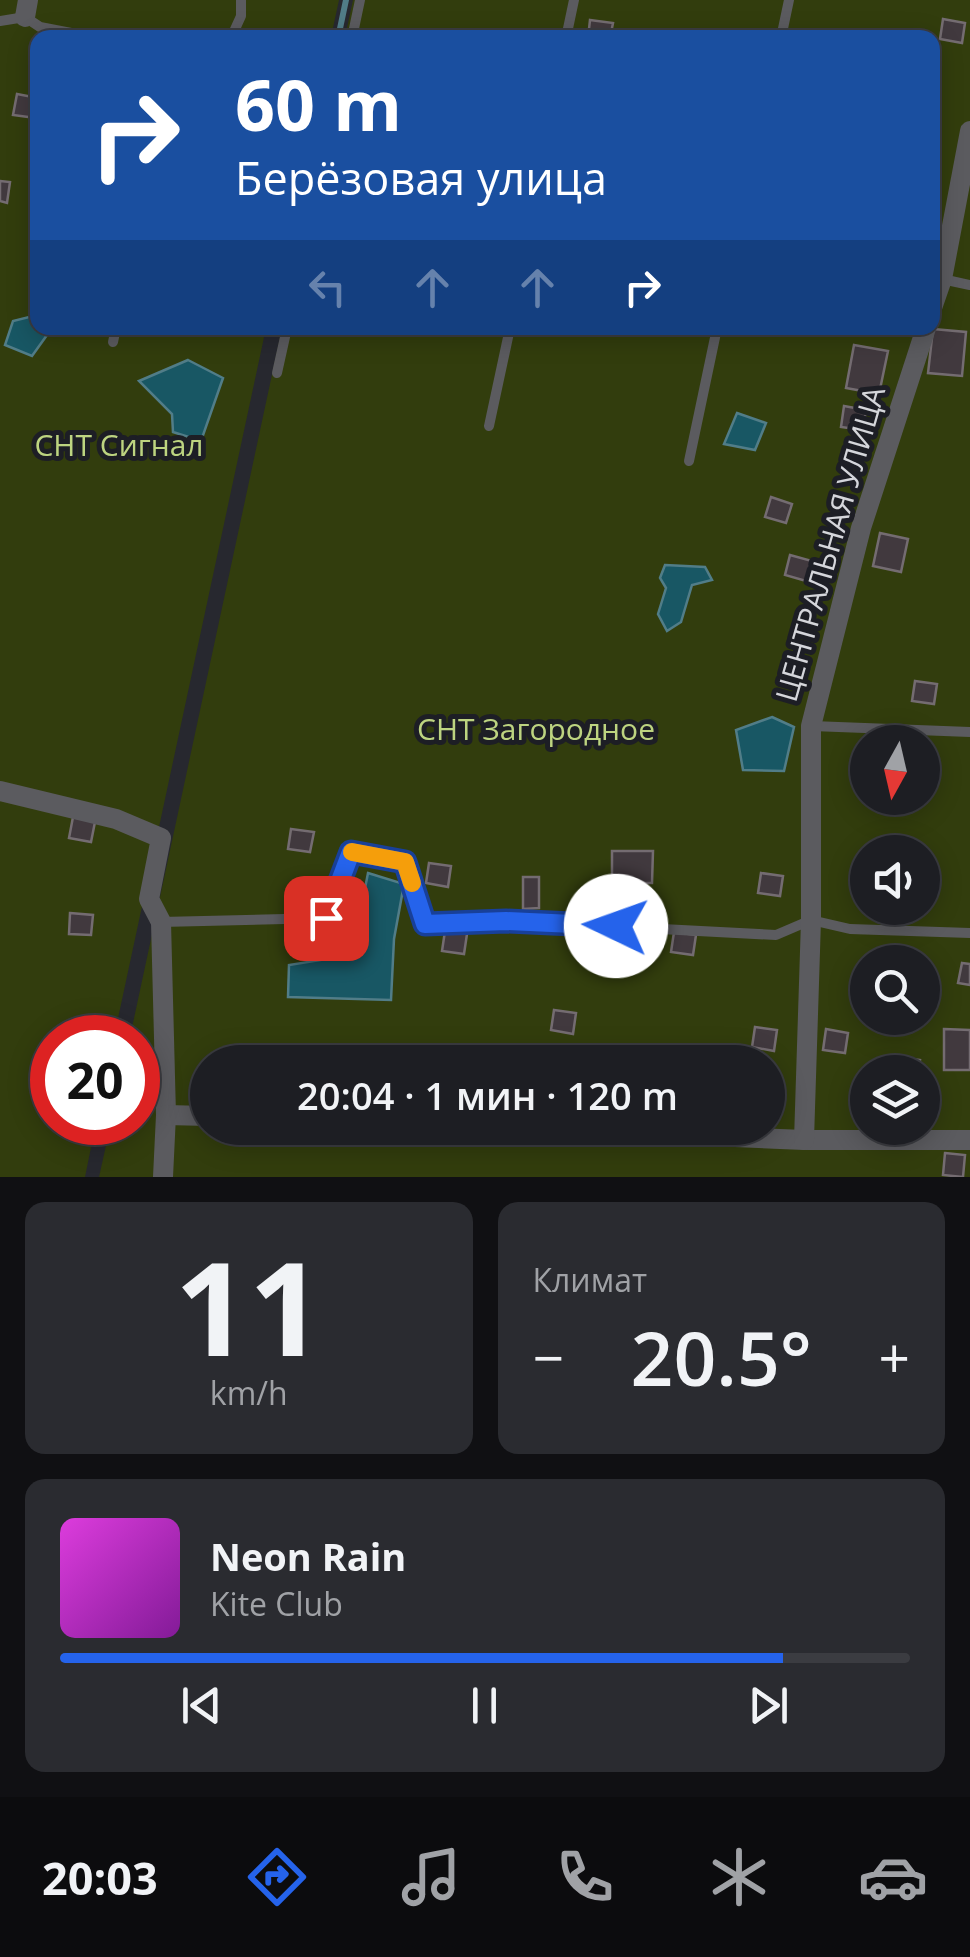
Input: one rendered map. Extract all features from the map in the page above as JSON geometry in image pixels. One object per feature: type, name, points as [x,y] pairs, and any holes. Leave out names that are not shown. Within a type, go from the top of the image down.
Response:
[{"type":"street","points":[[940,265],[970,131]]},
{"type":"street","name":"ЦЕНТРАЛЬНАЯ УЛИЦА","points":[[804,1140],[811,920],[810,726],[861,528],[924,335]]},
{"type":"street","points":[[0,791],[116,819],[161,838],[148,900],[161,922],[166,1115],[163,1177]]},
{"type":"street","points":[[166,1115],[190,1116]]},
{"type":"street","points":[[785,1139],[970,1140]]},
{"type":"lane","points":[[235,30],[241,16],[241,0]]},
{"type":"lane","points":[[354,30],[360,0]]},
{"type":"lane","points":[[568,30],[574,0]]},
{"type":"lane","points":[[783,30],[789,0]]},
{"type":"lane","points":[[0,22],[27,9],[40,28],[51,30]]},
{"type":"lane","points":[[940,279],[970,285]]},
{"type":"lane","points":[[113,342],[114,335]]},
{"type":"lane","points":[[278,373],[286,335]]},
{"type":"lane","points":[[489,426],[508,335]]},
{"type":"lane","points":[[689,461],[716,335]]},
{"type":"lane","points":[[810,726],[970,732]]},
{"type":"lane","points":[[161,922],[326,918],[351,852],[405,862],[425,924],[506,921],[776,935],[811,920],[850,930],[970,933]]},
{"type":"green space","name":"СНТ Сигнал","points":[[0,0],[339,0],[333,30],[30,30],[30,335],[264,335],[119,1015],[30,1015],[30,1145],[92,1145],[85,1177],[0,1177]]},
{"type":"green space","name":"СНТ Загородное","points":[[353,0],[970,0],[970,1177],[99,1177],[106,1145],[160,1145],[160,1015],[135,1015],[280,335],[940,335],[940,30],[347,30]]},
{"type":"water","points":[[30,317],[30,335],[47,335],[32,356],[5,345],[13,321]]},
{"type":"water","points":[[188,360],[223,378],[201,441],[173,432],[172,414],[139,381]]},
{"type":"water","points":[[737,413],[766,423],[755,450],[724,444]]},
{"type":"water","points":[[665,565],[705,567],[712,580],[692,585],[681,622],[667,631],[658,614],[666,588],[660,578]]},
{"type":"water","points":[[772,717],[794,727],[784,771],[743,770],[736,730]]},
{"type":"water","points":[[368,873],[404,884],[394,939],[391,1000],[288,997],[289,965],[352,955]]},
{"type":"building","points":[[943,19],[965,23],[962,43],[940,39]]},
{"type":"building","points":[[590,20],[613,23],[612,30],[589,30]]},
{"type":"building","points":[[17,94],[30,96],[30,117],[13,115]]},
{"type":"building","points":[[0,181],[10,182],[7,203],[0,201]]},
{"type":"building","points":[[940,330],[966,332],[962,376],[928,373],[932,335],[940,335]]},
{"type":"building","points":[[854,345],[888,351],[879,394],[846,388]]},
{"type":"building","points":[[844,406],[866,410],[863,430],[841,427]]},
{"type":"building","points":[[771,497],[792,504],[786,523],[765,517]]},
{"type":"building","points":[[880,533],[908,539],[901,572],[873,566]]},
{"type":"building","points":[[790,555],[812,561],[806,581],[785,575]]},
{"type":"building","points":[[915,681],[937,684],[934,704],[912,701]]},
{"type":"building","points":[[73,817],[95,822],[91,842],[69,838]]},
{"type":"building","points":[[291,829],[314,832],[310,852],[288,849]]},
{"type":"building","points":[[612,851],[653,851],[652,883],[612,883]]},
{"type":"building","points":[[429,863],[451,866],[448,887],[426,883]]},
{"type":"building","points":[[761,873],[783,876],[780,896],[758,893]]},
{"type":"building","points":[[523,877],[539,877],[539,908],[523,909]]},
{"type":"building","points":[[70,913],[93,915],[91,935],[69,934]]},
{"type":"building","points":[[445,931],[467,934],[464,954],[442,951]]},
{"type":"building","points":[[674,932],[696,935],[693,955],[671,952]]},
{"type":"building","points":[[962,963],[970,964],[970,985],[958,983]]},
{"type":"building","points":[[554,1010],[576,1013],[573,1034],[551,1030]]},
{"type":"building","points":[[755,1027],[777,1030],[775,1045],[752,1045]]},
{"type":"building","points":[[826,1029],[848,1033],[845,1053],[823,1050]]},
{"type":"building","points":[[944,1029],[970,1030],[970,1070],[944,1070]]},
{"type":"building","points":[[945,1153],[965,1155],[963,1177],[943,1175]]},
{"type":"waterway","points":[[340,30],[346,0]]},
{"type":"slow traffic","points":[[352,852],[405,862],[412,883]]},
{"type":"route","points":[[326,918],[351,852],[405,862],[425,924],[506,921],[616,926]]}]
